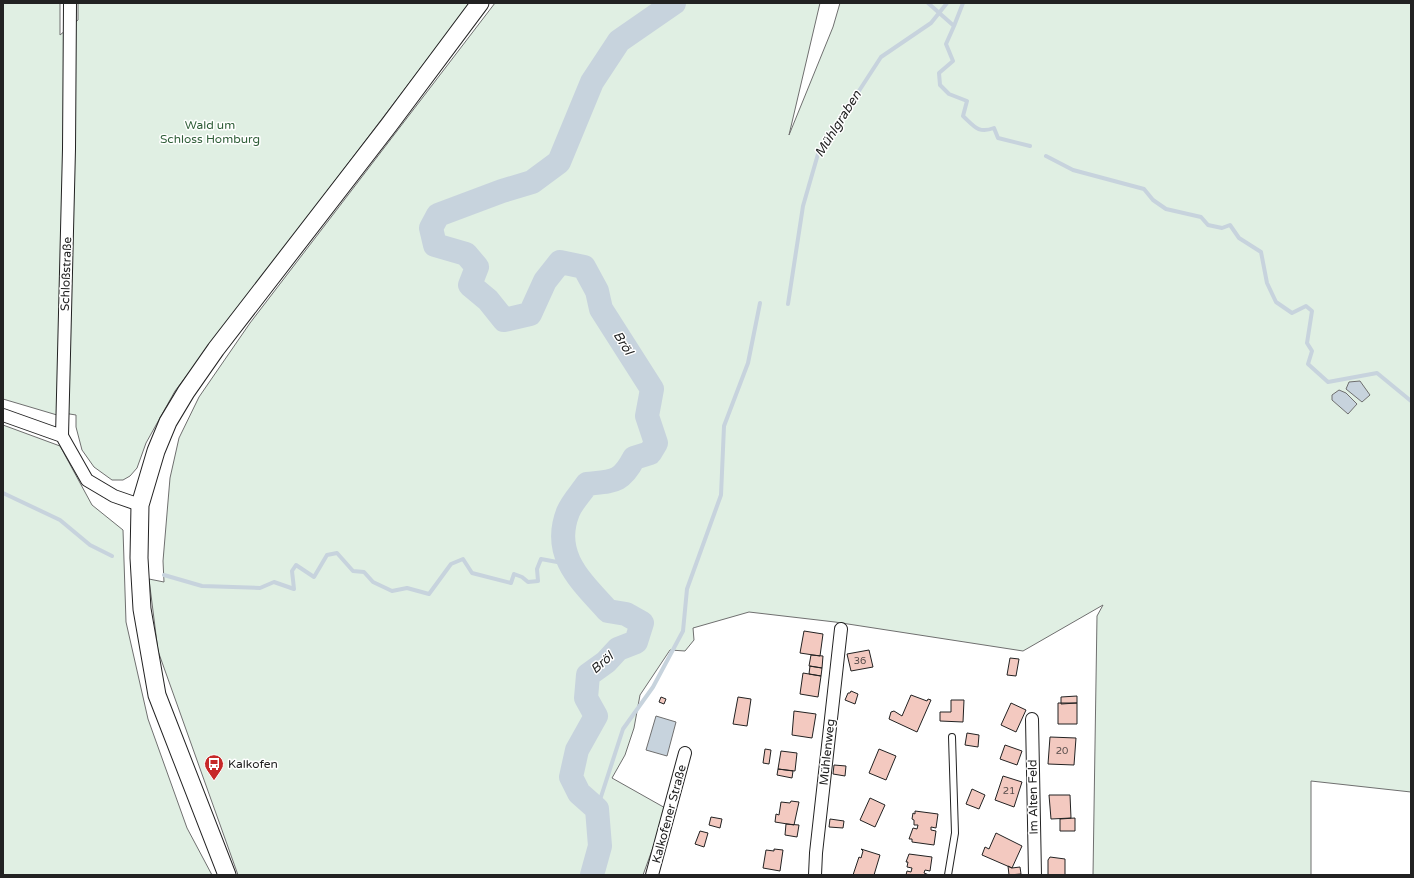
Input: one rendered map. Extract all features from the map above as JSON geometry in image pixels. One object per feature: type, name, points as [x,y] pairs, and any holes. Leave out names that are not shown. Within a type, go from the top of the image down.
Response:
[{"type":"main road","points":[[227,875],[157,695],[142,609],[139,558],[140,505],[156,451],[168,422],[186,392],[216,349],[389,125],[480,3]]},
{"type":"street","name":"Schloßstraße","points":[[62,436],[69,149],[70,3]]},
{"type":"street","points":[[3,416],[62,436],[87,480],[114,496],[140,505]]},
{"type":"street","name":"Mühlenweg","points":[[815,875],[841,629]]},
{"type":"street","name":"Im Alten Feld","points":[[1032,719],[1035,875]]},
{"type":"street","name":"Kalkofener Straße","points":[[652,875],[685,754]]},
{"type":"lane","points":[[948,875],[955,833],[952,737]]},
{"type":"green space","name":"Wald um Schloss Homburg","points":[[3,3],[60,3],[60,35],[78,20],[78,3],[470,3],[175,391],[146,443],[137,468],[130,476],[123,480],[112,480],[94,467],[82,450],[76,427],[76,415],[57,412],[57,415],[3,399]]},
{"type":"green space","points":[[495,3],[820,3],[789,135],[833,27],[840,3],[1411,3],[1411,792],[1311,781],[1311,875],[1093,875],[1097,616],[1103,605],[1023,651],[835,622],[749,612],[693,628],[694,640],[685,651],[670,650],[640,695],[634,728],[625,755],[612,778],[667,809],[643,875],[238,875],[158,651],[149,579],[164,582],[163,561],[170,478],[179,438],[199,397],[250,323]]},
{"type":"green space","points":[[3,425],[60,446],[92,505],[123,530],[126,622],[148,719],[187,828],[212,875],[3,875]]},
{"type":"shaded area","points":[[1360,381],[1370,395],[1362,402],[1346,389],[1349,382]]},
{"type":"shaded area","points":[[1339,390],[1346,393],[1357,404],[1348,414],[1332,400],[1332,395]]},
{"type":"shaded area","points":[[656,716],[676,722],[667,756],[646,750]]},
{"type":"building","points":[[804,631],[823,634],[820,656],[800,653]]},
{"type":"building","points":[[869,650],[873,667],[851,671],[847,654]]},
{"type":"building","points":[[811,655],[823,656],[822,668],[809,666]]},
{"type":"building","points":[[1010,658],[1019,659],[1016,676],[1007,675]]},
{"type":"building","points":[[810,666],[822,668],[821,676],[809,674]]},
{"type":"building","points":[[803,673],[821,676],[818,697],[800,694]]},
{"type":"building","points":[[851,691],[858,694],[855,704],[845,700],[848,693]]},
{"type":"building","points":[[911,695],[927,701],[928,699],[931,700],[917,732],[889,719],[891,712],[894,711],[902,716]]},
{"type":"building","points":[[1077,696],[1077,703],[1061,704],[1061,697]]},
{"type":"building","points":[[661,697],[666,699],[664,704],[659,702]]},
{"type":"building","points":[[738,697],[751,699],[747,726],[733,724]]},
{"type":"building","points":[[951,700],[964,700],[963,722],[940,721],[940,712],[951,712]]},
{"type":"building","points":[[1011,703],[1026,710],[1016,732],[1001,725]]},
{"type":"building","points":[[1058,703],[1077,703],[1077,724],[1058,724]]},
{"type":"building","points":[[794,711],[816,714],[812,738],[792,735]]},
{"type":"building","points":[[967,733],[979,735],[978,747],[965,745]]},
{"type":"building","points":[[1050,737],[1076,738],[1074,765],[1048,764]]},
{"type":"building","points":[[1005,745],[1022,751],[1017,765],[1000,759]]},
{"type":"building","points":[[765,749],[771,750],[769,764],[763,763]]},
{"type":"building","points":[[879,749],[896,756],[886,780],[869,773]]},
{"type":"building","points":[[781,751],[797,753],[795,771],[778,769]]},
{"type":"building","points":[[834,765],[846,766],[845,776],[833,774]]},
{"type":"building","points":[[778,769],[793,771],[792,778],[777,775]]},
{"type":"building","points":[[1003,776],[1022,782],[1014,807],[995,800]]},
{"type":"building","points":[[972,789],[985,795],[979,809],[966,804]]},
{"type":"building","points":[[1049,795],[1070,795],[1071,818],[1051,819]]},
{"type":"building","points":[[870,798],[885,805],[875,827],[860,820]]},
{"type":"building","points":[[791,801],[799,802],[794,825],[775,822],[776,814],[779,815],[781,802],[790,803]]},
{"type":"building","points":[[915,811],[938,814],[936,828],[931,827],[931,830],[936,831],[934,845],[912,842],[912,839],[909,839],[913,828],[917,829],[918,825],[914,825],[914,820],[912,819]]},
{"type":"building","points":[[711,817],[722,819],[720,828],[709,825]]},
{"type":"building","points":[[1075,818],[1075,831],[1060,831],[1060,819]]},
{"type":"building","points":[[830,819],[844,821],[843,828],[829,827]]},
{"type":"building","points":[[786,824],[799,825],[797,837],[785,835]]},
{"type":"building","points":[[700,831],[708,833],[704,847],[695,844]]},
{"type":"building","points":[[996,833],[1022,846],[1012,868],[982,855],[985,847],[989,849]]},
{"type":"building","points":[[774,849],[783,850],[780,871],[763,868],[766,850],[774,851]]},
{"type":"building","points":[[861,849],[880,855],[874,875],[853,875],[859,857],[861,858],[863,851]]},
{"type":"building","points":[[909,854],[932,857],[930,871],[925,870],[924,873],[929,875],[906,875],[907,871],[911,872],[912,868],[907,867],[908,862],[906,862]]},
{"type":"building","points":[[1050,857],[1065,859],[1065,875],[1048,875],[1048,860]]},
{"type":"building","points":[[1008,866],[1012,868],[1020,867],[1021,874],[1009,875]]},
{"type":"waterway","name":"Bröl","points":[[592,875],[600,846],[597,809],[579,793],[571,777],[577,750],[596,716],[586,698],[588,675],[606,662],[618,649],[636,642],[642,623],[626,614],[608,611],[579,578],[566,554],[563,541],[564,527],[570,508],[587,484],[615,479],[625,472],[634,458],[650,453],[656,443],[647,416],[652,389],[601,309],[597,291],[584,267],[560,262],[545,281],[530,314],[504,320],[488,300],[470,285],[477,267],[466,254],[435,245],[431,228],[438,215],[502,191],[532,182],[559,162],[592,82],[619,41],[674,3]]},
{"type":"waterway","points":[[928,3],[954,26],[946,44],[953,61],[939,73],[940,85],[949,94],[967,101],[963,116],[973,126],[984,130],[994,128],[998,138],[1030,146]]},
{"type":"waterway","name":"Mühlgraben","points":[[788,304],[803,206],[818,154],[881,57],[931,23],[947,3]]},
{"type":"waterway","name":"Mühlgraben","points":[[954,26],[963,3]]},
{"type":"waterway","points":[[1046,156],[1073,170],[1144,189],[1153,200],[1166,209],[1201,217],[1208,225],[1222,228],[1230,225],[1239,238],[1261,252],[1267,283],[1276,302],[1292,313],[1306,306],[1312,311],[1307,343],[1312,351],[1308,364],[1328,382],[1377,373],[1411,401]]},
{"type":"waterway","points":[[597,809],[623,729],[653,687],[683,631],[687,589],[721,495],[724,426],[748,363],[760,303]]},
{"type":"waterway","points":[[3,493],[60,520],[90,545],[112,556]]},
{"type":"waterway","points":[[164,575],[202,586],[260,588],[274,582],[294,589],[292,571],[296,565],[314,577],[327,555],[337,553],[353,571],[364,572],[373,582],[392,591],[407,588],[429,594],[451,564],[463,559],[472,573],[511,583],[514,574],[522,577],[528,582],[538,581],[537,569],[541,559],[568,564]]},
{"type":"place","name":"Kalkofen","points":[[214,781]]}]
